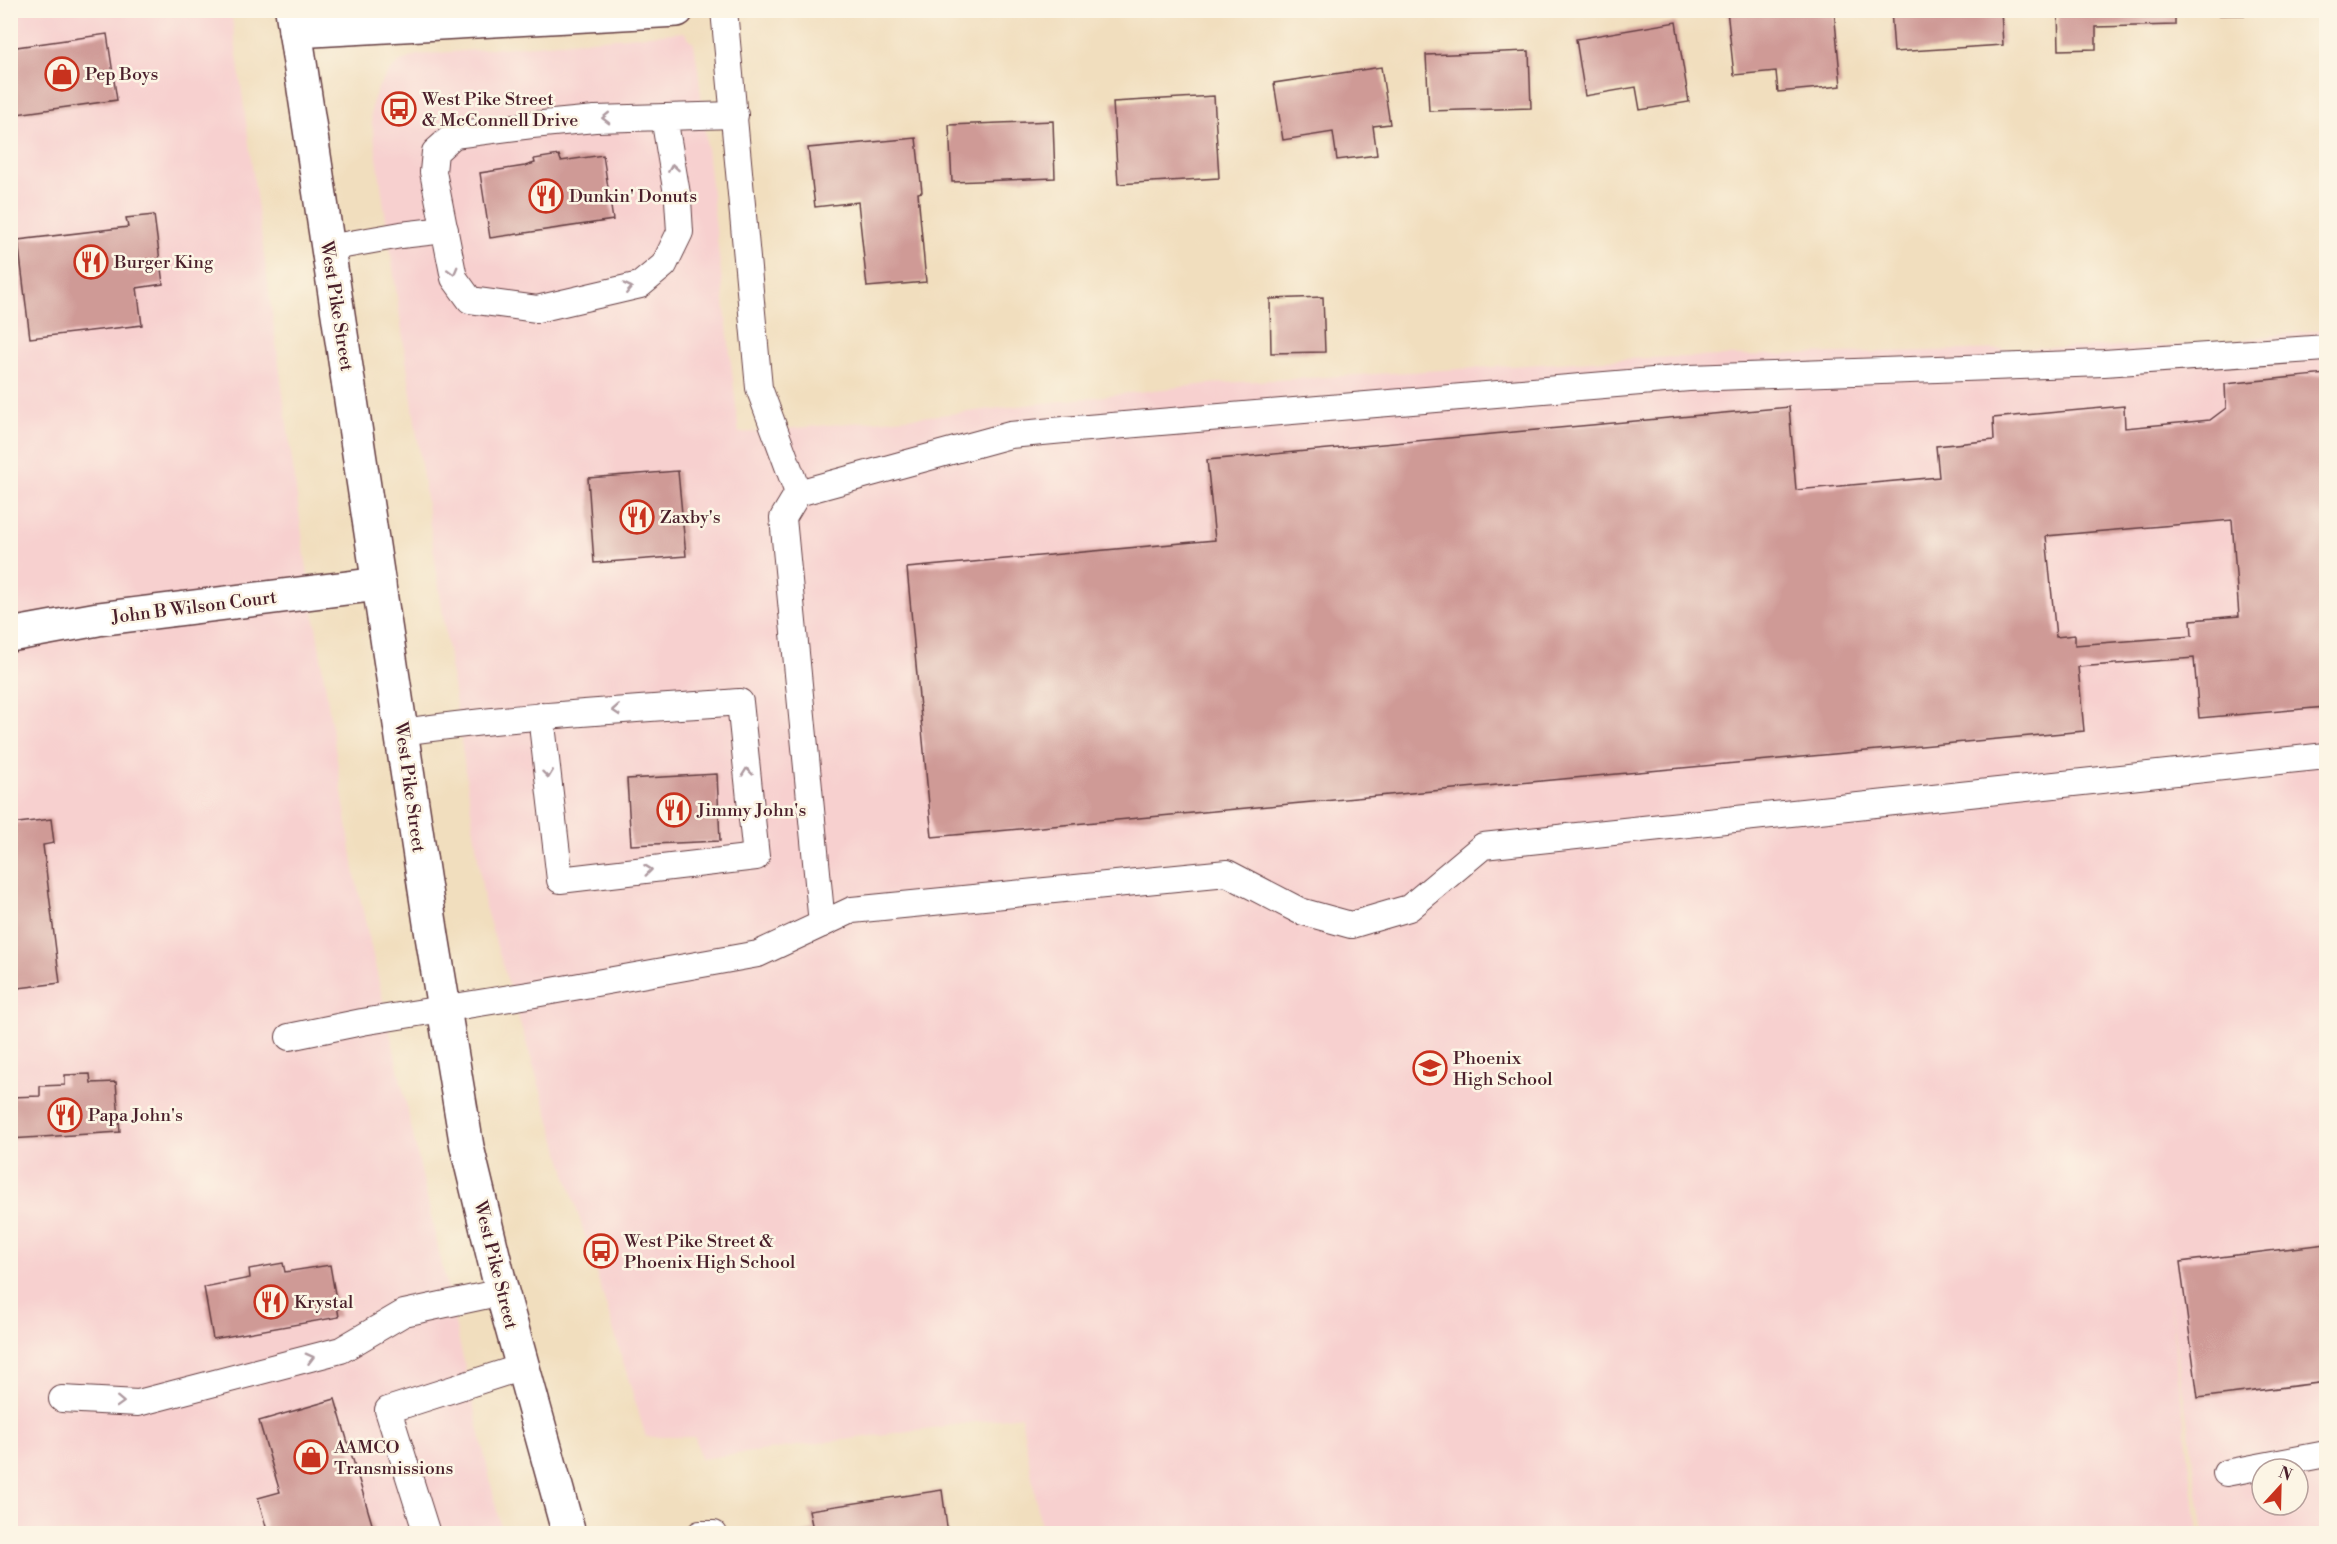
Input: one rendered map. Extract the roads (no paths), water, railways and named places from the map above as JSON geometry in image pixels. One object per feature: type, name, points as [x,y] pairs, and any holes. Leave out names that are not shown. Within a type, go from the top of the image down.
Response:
[{"type":"main road","points":[[294,21],[676,10]]},
{"type":"main road","name":"West Pike Street","points":[[294,21],[467,1147],[522,1368],[569,1533]]},
{"type":"main road","name":"John B Wilson Court","points":[[10,635],[98,619],[379,584]]},
{"type":"lane","points":[[724,10],[759,388],[798,493]]},
{"type":"lane","points":[[664,117],[678,200],[680,232],[664,265],[640,285],[537,309],[470,300],[454,278],[433,172],[435,152],[454,135],[595,118],[735,115]]},
{"type":"lane","points":[[328,248],[445,230]]},
{"type":"lane","points":[[822,924],[783,518],[798,493],[1010,435],[1689,378],[2104,363],[2326,348]]},
{"type":"lane","points":[[402,732],[467,722],[542,716],[740,702],[756,857],[560,880],[542,716]]},
{"type":"lane","points":[[289,1037],[362,1022],[758,954],[852,910],[1227,873],[1300,910],[1351,925],[1409,908],[1483,846],[2326,756]]},
{"type":"lane","points":[[62,1400],[138,1403],[340,1350],[405,1313],[502,1292]]},
{"type":"lane","points":[[427,1533],[388,1410],[522,1368]]},
{"type":"lane","points":[[2226,1473],[2326,1454]]},
{"type":"lane","points":[[700,1533],[714,1533]]},
{"type":"place","name":"Pep Boys","points":[[62,74]]},
{"type":"place","name":"West Pike Street & McConnell Drive","points":[[399,109]]},
{"type":"place","name":"Dunkin' Donuts","points":[[546,196]]},
{"type":"place","name":"Burger King","points":[[91,262]]},
{"type":"place","name":"Zaxby's","points":[[637,517]]},
{"type":"place","name":"Jimmy John's","points":[[674,810]]},
{"type":"place","name":"Phoenix High School","points":[[1430,1068]]},
{"type":"place","name":"Papa John's","points":[[65,1115]]},
{"type":"place","name":"West Pike Street & Phoenix High School","points":[[601,1251]]},
{"type":"place","name":"Krystal","points":[[271,1302]]},
{"type":"place","name":"AAMCO Transmissions","points":[[311,1457]]}]
